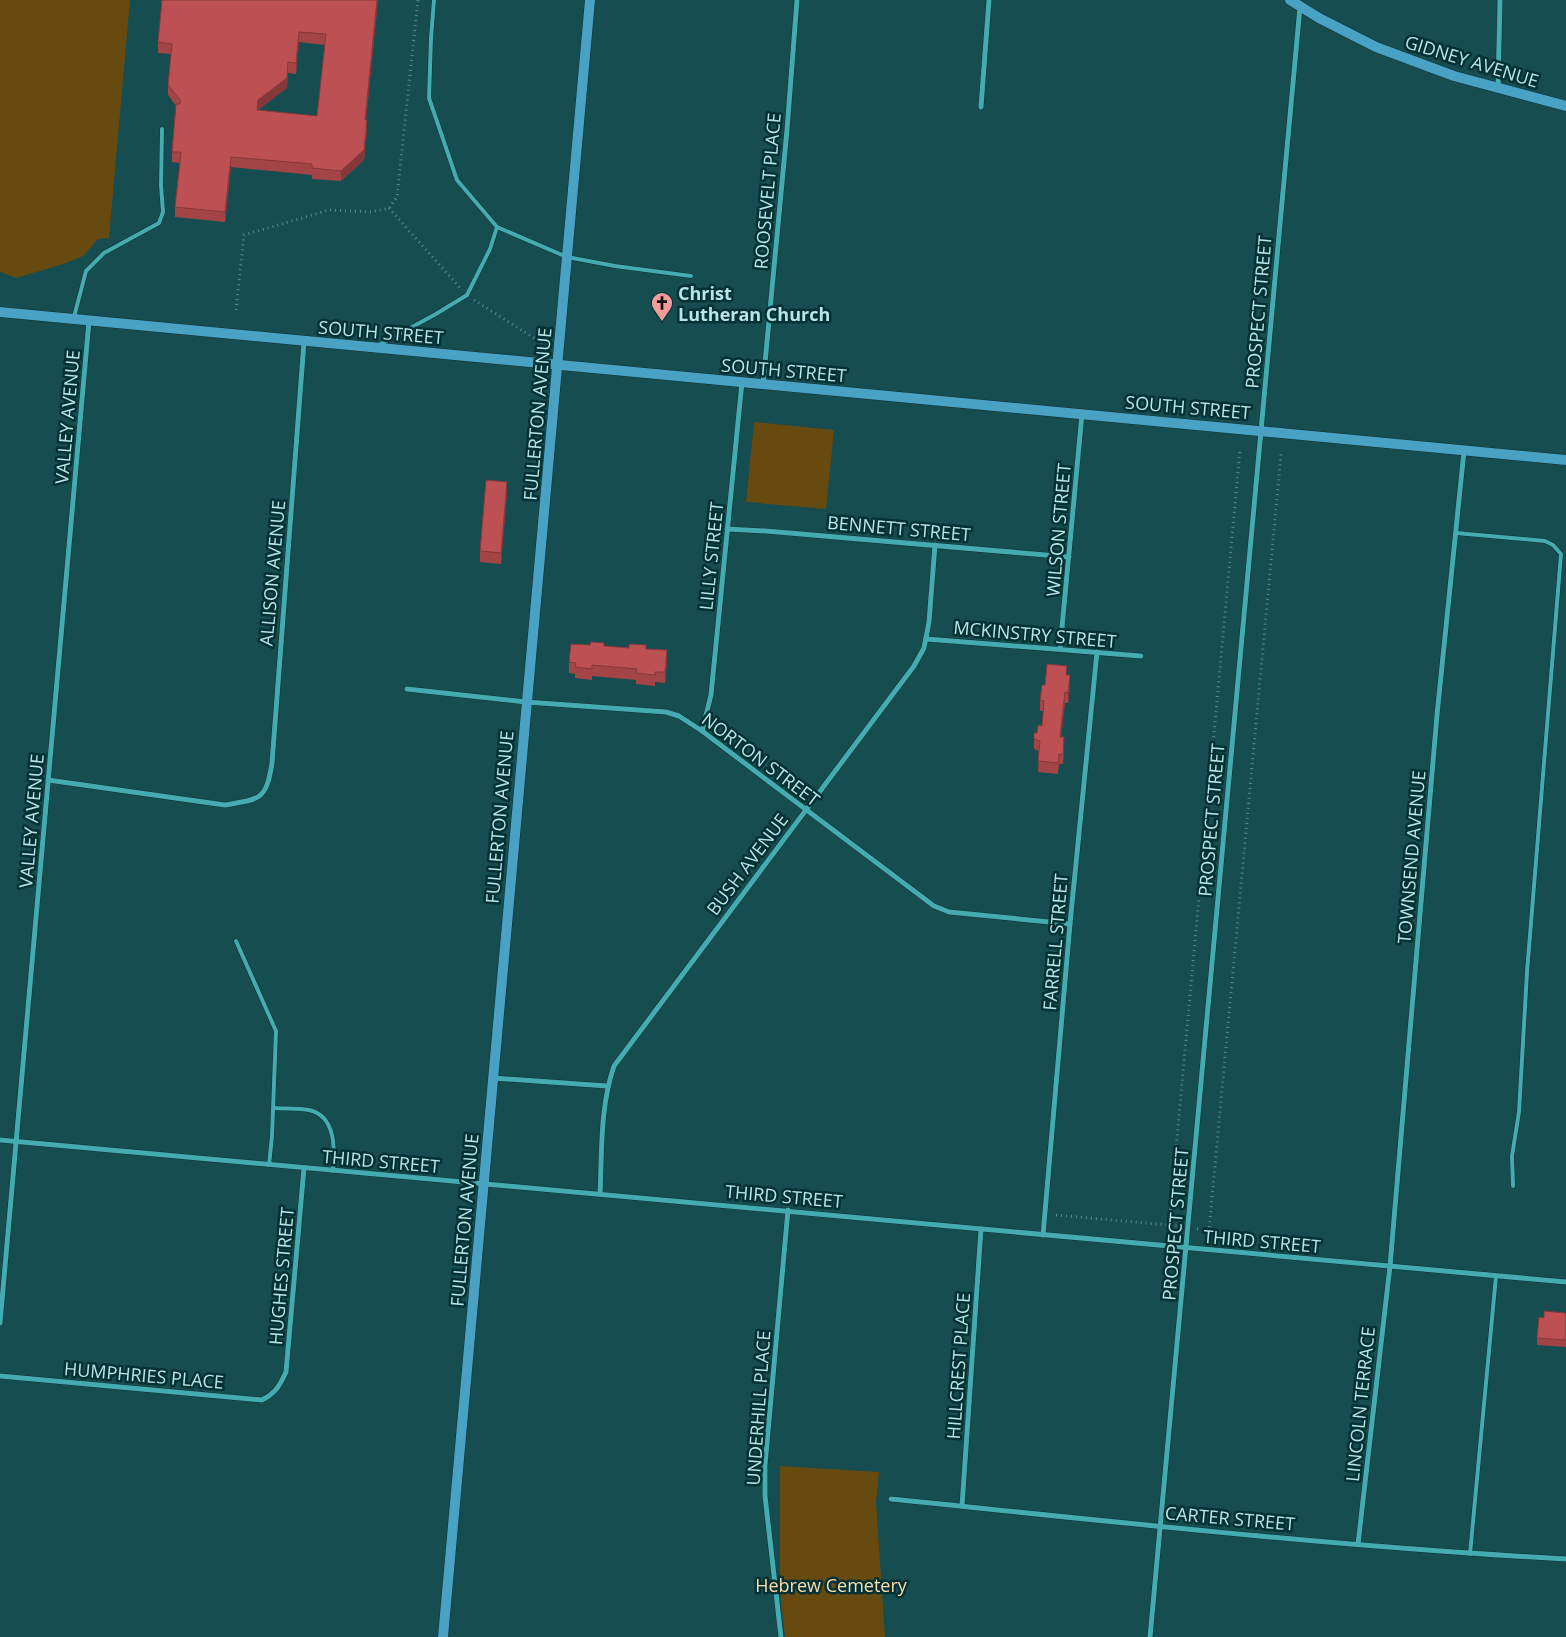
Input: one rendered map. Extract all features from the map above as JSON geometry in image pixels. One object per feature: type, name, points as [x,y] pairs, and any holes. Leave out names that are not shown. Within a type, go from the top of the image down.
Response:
[{"type":"street","name":"FULLERTON AVENUE","points":[[443,1637],[590,0]]},
{"type":"street","name":"ROOSEVELT PLACE","points":[[763,384],[787,130],[797,0]]},
{"type":"street","points":[[981,107],[988,0]]},
{"type":"street","name":"GIDNEY AVENUE","points":[[1290,0],[1319,18],[1376,47],[1454,76],[1566,106]]},
{"type":"street","points":[[1498,88],[1500,0]]},
{"type":"street","name":"PROSPECT STREET","points":[[1150,1637],[1300,6]]},
{"type":"street","name":"SOUTH STREET","points":[[0,312],[1566,460]]},
{"type":"street","name":"VALLEY AVENUE","points":[[0,1323],[89,321]]},
{"type":"street","name":"ALLISON AVENUE","points":[[48,780],[226,805],[254,800],[262,794],[268,784],[272,763],[304,342]]},
{"type":"street","name":"LILLY STREET","points":[[702,731],[711,695],[742,382]]},
{"type":"street","name":"WILSON STREET","points":[[1060,650],[1082,414]]},
{"type":"street","name":"TOWNSEND AVENUE","points":[[1390,1266],[1436,715],[1464,450]]},
{"type":"street","name":"BENNETT STREET","points":[[727,529],[1069,557]]},
{"type":"street","name":"BUSH AVENUE","points":[[600,1194],[604,1110],[607,1086],[614,1066],[914,666],[924,648],[930,622],[935,545]]},
{"type":"street","name":"MCKINSTRY STREET","points":[[926,639],[1141,656]]},
{"type":"street","name":"FARRELL STREET","points":[[1043,1235],[1070,924],[1097,652]]},
{"type":"street","name":"NORTON STREET","points":[[407,689],[526,702],[666,712],[679,716],[702,731],[934,906],[949,912],[1070,924]]},
{"type":"street","points":[[493,1078],[607,1086]]},
{"type":"street","name":"THIRD STREET","points":[[0,1140],[1566,1282]]},
{"type":"street","name":"HUGHES STREET","points":[[280,1386],[286,1372],[304,1168]]},
{"type":"street","name":"UNDERHILL PLACE","points":[[781,1637],[765,1496],[765,1465],[788,1210]]},
{"type":"street","name":"HILLCREST PLACE","points":[[962,1506],[981,1229]]},
{"type":"street","name":"LINCOLN TERRACE","points":[[1358,1544],[1390,1266]]},
{"type":"street","name":"HUMPHRIES PLACE","points":[[0,1376],[262,1400],[272,1395],[280,1386]]},
{"type":"street","name":"CARTER STREET","points":[[892,1499],[1159,1526],[1470,1554],[1566,1559]]},
{"type":"lane","points":[[434,0],[430,38],[429,98],[456,180],[497,227],[567,257],[615,266],[692,276]]},
{"type":"lane","points":[[74,319],[86,271],[104,253],[160,223],[163,212],[161,185],[162,129]]},
{"type":"lane","points":[[373,348],[467,295],[490,248],[497,227]]},
{"type":"lane","points":[[1456,533],[1544,541],[1553,545],[1561,554],[1527,972],[1519,1112],[1512,1156],[1513,1186]]},
{"type":"lane","points":[[236,941],[276,1031],[274,1108],[269,1165]]},
{"type":"lane","points":[[274,1108],[309,1110],[319,1113],[326,1120],[334,1143],[333,1170]]},
{"type":"lane","points":[[1470,1554],[1496,1276]]},
{"type":"path","points":[[236,310],[244,236],[329,210],[371,212],[389,208],[397,197],[418,0]]},
{"type":"path","points":[[1170,1225],[1240,450]]},
{"type":"path","points":[[1209,1230],[1281,454]]},
{"type":"path","points":[[1062,1215],[1189,1228]]},
{"type":"green space","points":[[0,0],[130,0],[109,238],[98,239],[83,256],[16,278],[0,272]]},
{"type":"green space","points":[[754,422],[834,430],[826,509],[746,502]]},
{"type":"green space","name":"Hebrew Cemetery","points":[[780,1466],[879,1472],[876,1502],[885,1637],[785,1637],[780,1591]]},
{"type":"building","points":[[162,0],[377,0],[365,120],[367,120],[364,150],[341,171],[312,168],[312,164],[231,157],[225,212],[175,207],[181,152],[172,152],[176,104],[180,104],[180,100],[168,85],[172,44],[158,42]],"holes":[[[299,32],[326,34],[317,116],[257,110],[258,100],[287,78],[288,62],[296,63]]]},
{"type":"building","points":[[486,480],[507,482],[501,553],[480,551]]},
{"type":"building","points":[[591,642],[604,643],[604,646],[629,648],[629,644],[646,645],[646,649],[667,650],[665,672],[655,672],[655,675],[636,673],[637,669],[592,665],[592,669],[575,667],[576,663],[569,662],[571,644],[590,645]]},
{"type":"building","points":[[1047,664],[1067,666],[1066,675],[1070,675],[1068,693],[1065,692],[1060,737],[1064,737],[1063,754],[1059,754],[1058,763],[1038,761],[1040,741],[1034,739],[1034,733],[1037,733],[1038,725],[1042,726],[1044,701],[1040,700],[1042,685],[1045,685]]},
{"type":"building","points":[[1544,1311],[1566,1313],[1566,1340],[1537,1338],[1539,1317],[1544,1318]]},
{"type":"place","name":"Christ Lutheran Church","points":[[662,322]]}]
